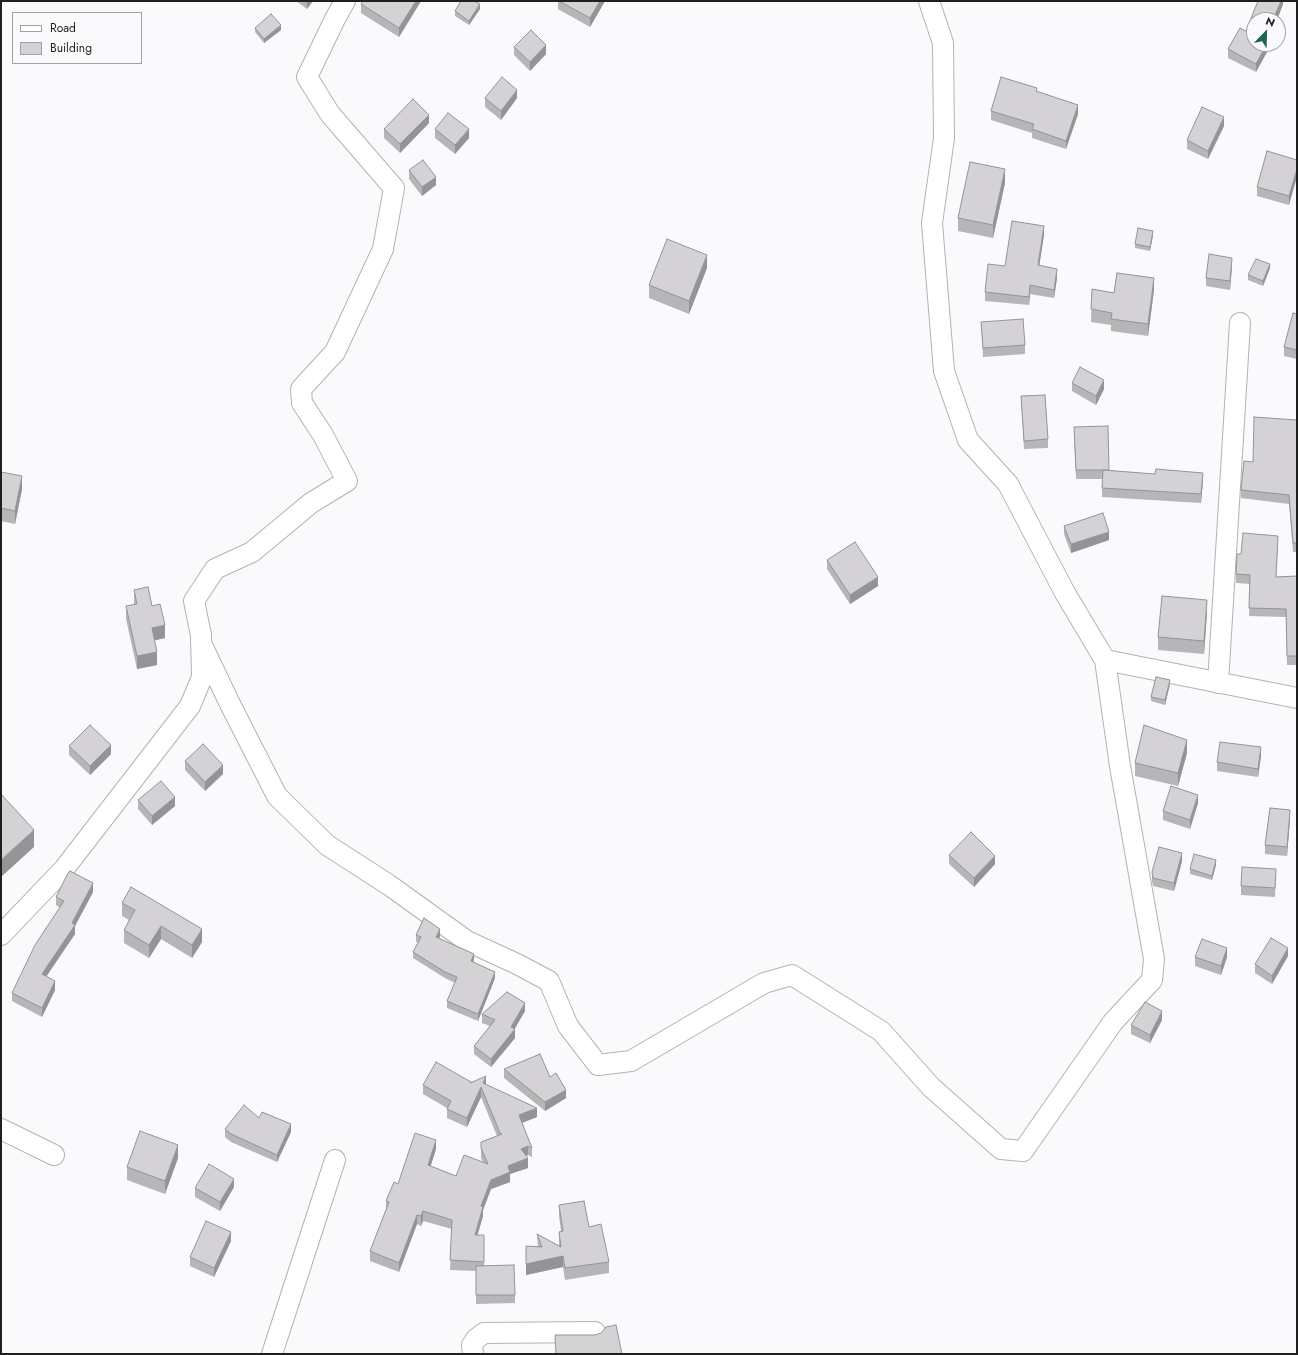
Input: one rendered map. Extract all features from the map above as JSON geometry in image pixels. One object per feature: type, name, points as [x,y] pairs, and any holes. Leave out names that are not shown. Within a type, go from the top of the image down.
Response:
[{"type":"street","points":[[1,935],[64,869],[190,706],[202,677],[201,634],[194,601],[215,569],[252,552],[311,503],[347,481],[323,435],[302,403],[301,389],[335,352],[383,249],[394,188],[330,114],[307,77],[345,1]]},
{"type":"street","points":[[201,643],[277,796],[327,845],[389,885],[467,941],[517,964],[549,981],[568,1026],[598,1065],[631,1061],[764,983],[792,974],[881,1031],[931,1087],[1002,1149],[1023,1151],[1114,1022],[1152,980],[1154,959],[1120,766],[1105,660],[1065,593],[1008,484],[968,440],[944,372],[932,223],[944,138],[943,43],[929,1]]},
{"type":"street","points":[[1218,683],[1240,322]]},
{"type":"street","points":[[1105,660],[1297,698]]},
{"type":"street","points":[[1,1129],[54,1156]]},
{"type":"street","points":[[272,1354],[335,1160]]},
{"type":"street","points":[[473,1354],[472,1345],[476,1339],[484,1333],[595,1332]]},
{"type":"building","points":[[363,1],[416,1],[399,28],[361,4]]},
{"type":"building","points":[[461,1],[474,1],[480,4],[469,21],[455,11]]},
{"type":"building","points":[[559,1],[600,1],[590,18]]},
{"type":"building","points":[[1258,1],[1281,1],[1276,12],[1254,12]]},
{"type":"building","points":[[271,14],[281,25],[264,39],[255,28]]},
{"type":"building","points":[[1240,28],[1246,31],[1246,52],[1263,52],[1256,64],[1228,49]]},
{"type":"building","points":[[531,30],[546,45],[530,62],[514,47]]},
{"type":"building","points":[[502,77],[517,90],[501,111],[485,98]]},
{"type":"building","points":[[1001,77],[1037,88],[1036,91],[1078,105],[1066,141],[1032,129],[1034,124],[991,111]]},
{"type":"building","points":[[413,99],[429,115],[400,144],[384,129]]},
{"type":"building","points":[[1202,107],[1224,117],[1208,151],[1187,140]]},
{"type":"building","points":[[448,113],[469,129],[455,145],[435,129]]},
{"type":"building","points":[[1267,151],[1297,160],[1297,169],[1289,196],[1257,187]]},
{"type":"building","points":[[423,160],[436,177],[422,187],[409,170]]},
{"type":"building","points":[[970,162],[1005,169],[993,225],[958,218]]},
{"type":"building","points":[[1012,221],[1044,226],[1038,265],[1057,269],[1054,290],[1030,285],[1029,297],[985,292],[988,264],[1005,266]]},
{"type":"building","points":[[1138,228],[1153,231],[1150,247],[1135,244]]},
{"type":"building","points":[[667,239],[707,255],[689,301],[649,285]]},
{"type":"building","points":[[1209,254],[1232,258],[1230,281],[1206,278]]},
{"type":"building","points":[[1256,259],[1270,264],[1263,281],[1248,275]]},
{"type":"building","points":[[1117,273],[1154,278],[1148,324],[1111,319],[1112,313],[1091,309],[1092,289],[1114,293]]},
{"type":"building","points":[[1293,313],[1297,314],[1297,350],[1284,347]]},
{"type":"building","points":[[1023,319],[1025,345],[983,348],[981,322]]},
{"type":"building","points":[[1080,367],[1104,380],[1096,396],[1072,383]]},
{"type":"building","points":[[1045,395],[1048,439],[1024,441],[1021,396]]},
{"type":"building","points":[[1254,417],[1297,420],[1297,543],[1293,543],[1289,495],[1241,490],[1244,461],[1253,462]]},
{"type":"building","points":[[1108,426],[1109,470],[1076,470],[1074,427]]},
{"type":"building","points":[[1156,469],[1203,473],[1201,494],[1102,488],[1103,470],[1155,474]]},
{"type":"building","points":[[1,472],[22,476],[15,511],[1,508]]},
{"type":"building","points":[[1103,513],[1109,532],[1071,544],[1064,526]]},
{"type":"building","points":[[1243,533],[1278,536],[1276,577],[1297,576],[1297,656],[1287,656],[1286,609],[1249,608],[1250,575],[1236,574],[1237,554],[1241,554]]},
{"type":"building","points":[[855,542],[878,577],[850,595],[827,560]]},
{"type":"building","points":[[148,587],[152,606],[160,604],[165,625],[152,628],[157,652],[137,656],[126,606],[137,604],[134,590]]},
{"type":"building","points":[[1162,596],[1207,600],[1204,641],[1158,637]]},
{"type":"building","points":[[1156,677],[1170,680],[1165,700],[1151,697]]},
{"type":"building","points":[[90,725],[111,745],[90,766],[69,746]]},
{"type":"building","points":[[1144,725],[1187,740],[1178,773],[1135,763]]},
{"type":"building","points":[[1220,742],[1261,747],[1258,769],[1217,762]]},
{"type":"building","points":[[203,744],[223,765],[205,782],[185,761]]},
{"type":"building","points":[[161,781],[175,797],[152,816],[138,800]]},
{"type":"building","points":[[1171,786],[1198,795],[1190,820],[1163,811]]},
{"type":"building","points":[[1,794],[34,830],[1,860]]},
{"type":"building","points":[[1270,808],[1290,810],[1287,847],[1265,845]]},
{"type":"building","points":[[971,832],[995,856],[974,878],[949,855]]},
{"type":"building","points":[[1159,847],[1182,853],[1174,883],[1153,878],[1152,872]]},
{"type":"building","points":[[1194,854],[1216,860],[1212,876],[1190,869]]},
{"type":"building","points":[[1242,867],[1276,869],[1275,888],[1241,886]]},
{"type":"building","points":[[70,871],[93,883],[72,923],[75,925],[42,974],[55,981],[42,1008],[12,993],[35,945],[64,901],[56,897]]},
{"type":"building","points":[[131,887],[202,929],[192,945],[161,926],[149,945],[124,930],[135,910],[122,903]]},
{"type":"building","points":[[424,918],[440,929],[436,937],[474,954],[471,961],[495,972],[478,1014],[447,1001],[457,977],[445,972],[413,952],[421,937],[416,935]]},
{"type":"building","points":[[1271,938],[1288,948],[1272,976],[1255,964]]},
{"type":"building","points":[[1202,939],[1227,948],[1221,966],[1195,957]]},
{"type":"building","points":[[507,992],[525,1003],[511,1027],[515,1029],[491,1059],[474,1046],[495,1020],[482,1014]]},
{"type":"building","points":[[1145,1002],[1162,1011],[1150,1035],[1131,1025]]},
{"type":"building","points":[[540,1054],[550,1077],[556,1073],[566,1090],[545,1102],[504,1069]]},
{"type":"building","points":[[436,1062],[471,1082],[470,1083],[486,1076],[483,1083],[537,1108],[519,1115],[532,1148],[528,1146],[521,1149],[528,1158],[508,1166],[510,1172],[491,1180],[481,1206],[483,1207],[475,1235],[484,1235],[484,1262],[450,1260],[452,1220],[423,1211],[421,1216],[417,1215],[399,1263],[370,1251],[389,1202],[386,1201],[394,1182],[398,1184],[415,1133],[436,1140],[428,1165],[456,1176],[464,1155],[488,1164],[481,1148],[481,1142],[502,1134],[500,1133],[481,1087],[467,1118],[447,1109],[451,1101],[423,1085]]},
{"type":"building","points":[[244,1105],[259,1118],[262,1112],[291,1124],[277,1155],[231,1134],[225,1129]]},
{"type":"building","points":[[140,1131],[178,1145],[165,1181],[127,1167]]},
{"type":"building","points":[[209,1164],[234,1179],[220,1202],[195,1188]]},
{"type":"building","points":[[584,1201],[589,1227],[601,1224],[609,1262],[565,1268],[563,1256],[526,1264],[526,1246],[542,1247],[537,1234],[561,1247],[559,1232],[563,1231],[559,1205]]},
{"type":"building","points":[[206,1221],[231,1232],[214,1268],[190,1257]]},
{"type":"building","points":[[514,1265],[515,1295],[476,1295],[476,1266]]},
{"type":"building","points":[[616,1325],[622,1354],[556,1354],[555,1335],[595,1335],[601,1333],[606,1327]]}]
